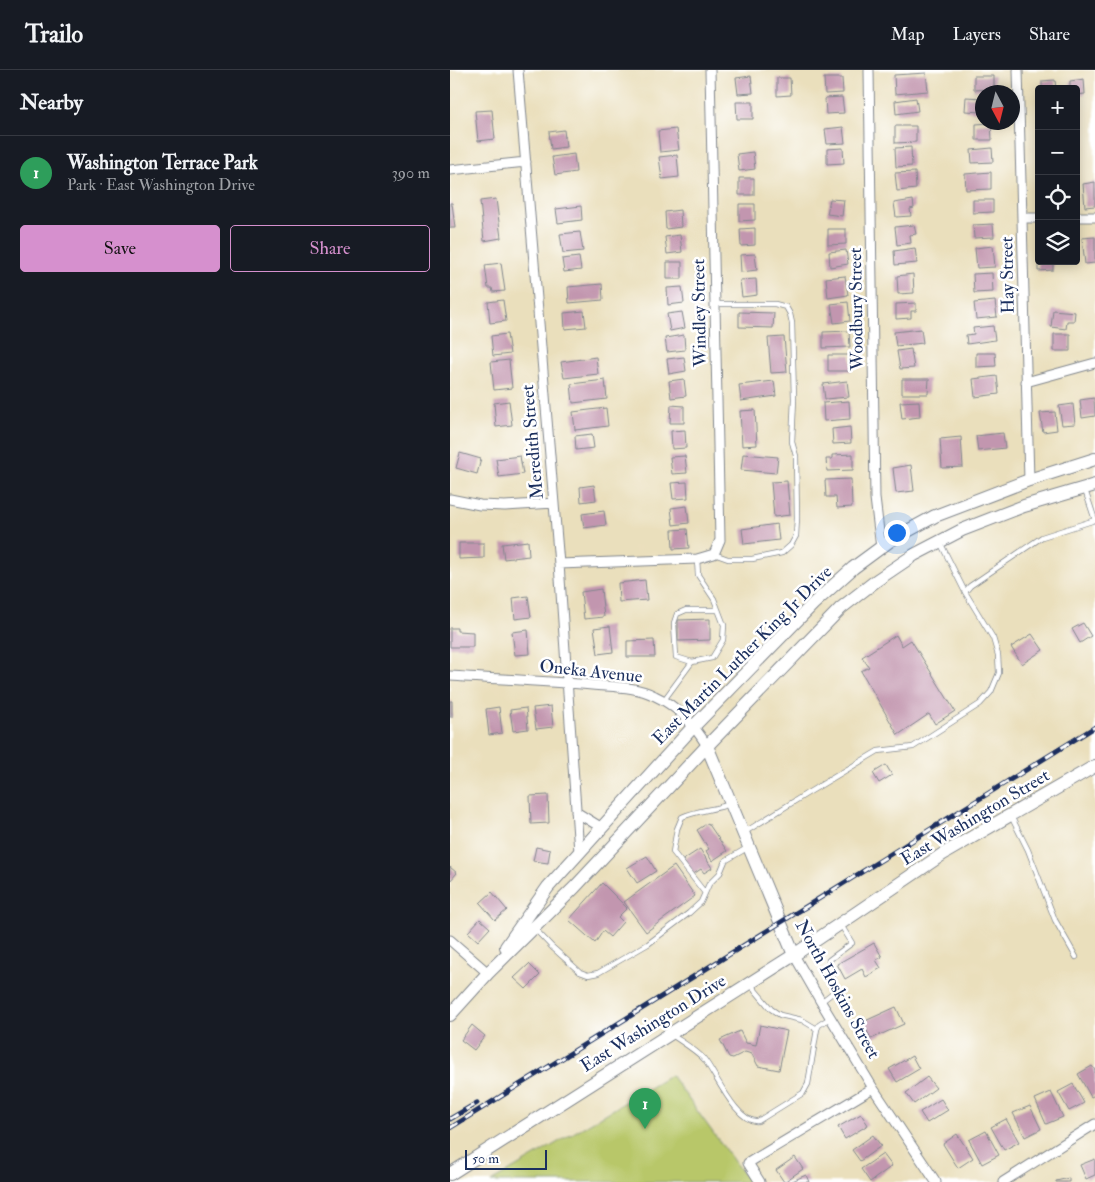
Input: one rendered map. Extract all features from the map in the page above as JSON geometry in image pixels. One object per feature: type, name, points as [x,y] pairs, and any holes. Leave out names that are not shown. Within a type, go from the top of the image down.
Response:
[{"type":"main road","name":"East Martin Luther King Jr Drive","points":[[488,973],[548,887],[579,852],[693,727],[813,604],[853,568],[891,540],[935,516],[1029,480],[1095,459]]},
{"type":"main road","name":"East Martin Luther King Jr Drive","points":[[450,1015],[488,973],[575,888],[707,746],[841,608],[882,576],[914,555],[962,530],[1024,506],[1089,486]]},
{"type":"main road","name":"North Hoskins Street","points":[[707,746],[794,955]]},
{"type":"main road","name":"East Washington Street","points":[[874,900],[943,854],[1095,766]]},
{"type":"main road","name":"East Washington Drive","points":[[450,1174],[794,955],[874,900]]},
{"type":"street","name":"Meredith Street","points":[[518,70],[559,564],[579,852]]},
{"type":"street","name":"Windley Street","points":[[710,70],[720,540],[714,554]]},
{"type":"street","name":"Woodbury Street","points":[[869,70],[875,498],[881,548]]},
{"type":"street","name":"Hay Street","points":[[1018,70],[1029,480]]},
{"type":"street","points":[[450,170],[526,162]]},
{"type":"street","points":[[1080,217],[1095,217]]},
{"type":"street","points":[[1022,218],[1035,218]]},
{"type":"street","points":[[1026,382],[1095,363]]},
{"type":"street","points":[[450,499],[480,505],[505,506],[554,503]]},
{"type":"street","points":[[559,564],[697,559],[714,554]]},
{"type":"street","name":"Oneka Avenue","points":[[450,676],[626,688],[654,694],[664,700],[693,727],[707,746]]},
{"type":"street","points":[[576,812],[602,828]]},
{"type":"street","points":[[450,940],[488,973]]},
{"type":"street","name":"North Hoskins Street","points":[[794,955],[830,1018],[936,1182]]},
{"type":"street","points":[[760,1182],[748,1163],[874,1088]]},
{"type":"street","points":[[1004,1182],[1095,1124]]},
{"type":"lane","points":[[714,554],[728,559],[752,559],[782,553],[792,545],[796,536],[797,518],[796,456],[792,442],[794,399],[792,323],[790,314],[786,308],[775,304],[715,304]]},
{"type":"lane","points":[[966,592],[970,586],[1042,537],[1095,520],[1089,486]]},
{"type":"lane","points":[[744,833],[878,752],[913,747],[980,704],[991,692],[999,672],[996,646],[940,541]]},
{"type":"lane","points":[[697,559],[698,575],[714,599],[724,625],[723,640],[712,658],[692,662],[676,657],[674,623],[677,614],[686,610],[718,610]]},
{"type":"lane","points":[[664,700],[692,662]]},
{"type":"lane","points":[[705,893],[673,852],[677,829],[682,817],[730,804]]},
{"type":"lane","points":[[1011,815],[1028,850],[1055,920],[1076,957]]},
{"type":"lane","points":[[534,928],[580,972],[588,974],[598,973],[648,944],[689,913],[700,902],[709,884],[720,874],[725,861],[749,846]]},
{"type":"lane","points":[[821,1002],[835,991],[836,984],[829,960],[852,943],[840,923]]},
{"type":"lane","points":[[749,984],[771,1010],[780,1015],[802,1020],[817,1029]]},
{"type":"lane","points":[[670,1034],[703,1058],[742,1116],[752,1122],[758,1121],[803,1094],[808,1084],[817,1029],[819,1025],[830,1018]]},
{"type":"green space","points":[[671,1075],[749,1182],[491,1182]]},
{"type":"building","points":[[926,73],[928,91],[895,94],[894,75]]},
{"type":"building","points":[[751,76],[753,93],[738,94],[736,78]]},
{"type":"building","points":[[974,76],[994,76],[994,85],[975,85],[974,90]]},
{"type":"building","points":[[777,78],[790,78],[791,95],[777,96]]},
{"type":"building","points":[[824,78],[842,78],[843,93],[825,94]]},
{"type":"building","points":[[1084,79],[1085,94],[1080,95],[1080,85],[1070,85],[1070,81]]},
{"type":"building","points":[[1055,80],[1056,85],[1042,85],[1042,81]]},
{"type":"building","points":[[842,97],[844,113],[826,114],[825,98]]},
{"type":"building","points":[[966,97],[975,98],[975,112],[965,111]]},
{"type":"building","points":[[916,98],[918,111],[896,114],[895,101]]},
{"type":"building","points":[[736,102],[753,102],[753,119],[737,119]]},
{"type":"building","points":[[492,110],[495,139],[478,141],[475,111]]},
{"type":"building","points":[[895,126],[916,126],[916,142],[895,143]]},
{"type":"building","points":[[843,127],[845,143],[827,144],[825,129]]},
{"type":"building","points":[[676,129],[679,150],[660,152],[658,131]]},
{"type":"building","points":[[564,130],[566,147],[551,149],[549,132]]},
{"type":"building","points":[[976,130],[991,130],[992,140],[976,140]]},
{"type":"building","points":[[911,147],[912,166],[896,167],[895,148]]},
{"type":"building","points":[[843,148],[844,163],[827,164],[827,149]]},
{"type":"building","points":[[992,148],[993,162],[972,163],[971,150]]},
{"type":"building","points":[[753,152],[755,169],[739,171],[737,154]]},
{"type":"building","points":[[574,154],[576,172],[555,175],[552,157]]},
{"type":"building","points":[[677,155],[679,177],[662,179],[659,157]]},
{"type":"building","points":[[915,172],[916,189],[897,191],[895,173]]},
{"type":"building","points":[[991,172],[991,189],[966,190],[965,174]]},
{"type":"building","points":[[739,178],[754,178],[754,195],[739,195]]},
{"type":"building","points":[[1095,182],[1095,206],[1085,207],[1083,184]]},
{"type":"building","points":[[496,199],[501,238],[484,241],[480,201]]},
{"type":"building","points":[[830,199],[844,200],[842,216],[827,214]]},
{"type":"building","points":[[913,200],[914,208],[910,209],[911,216],[896,217],[894,203]]},
{"type":"building","points":[[973,200],[993,200],[993,212],[973,213]]},
{"type":"building","points":[[450,203],[452,203],[455,228],[450,228]]},
{"type":"building","points":[[739,204],[755,204],[755,220],[739,221]]},
{"type":"building","points":[[581,206],[582,220],[558,223],[556,209]]},
{"type":"building","points":[[680,210],[681,227],[666,229],[665,212]]},
{"type":"building","points":[[993,224],[994,237],[974,238],[973,225]]},
{"type":"building","points":[[914,225],[916,234],[910,235],[911,243],[897,245],[895,227]]},
{"type":"building","points":[[755,228],[755,245],[741,246],[740,229]]},
{"type":"building","points":[[828,229],[846,229],[846,244],[828,245]]},
{"type":"building","points":[[580,232],[583,251],[563,253],[560,234]]},
{"type":"building","points":[[680,235],[682,252],[667,254],[665,237]]},
{"type":"building","points":[[1095,237],[1095,263],[1085,264],[1082,238]]},
{"type":"building","points":[[993,246],[995,267],[977,268],[975,248]]},
{"type":"building","points":[[915,248],[917,263],[895,265],[894,251]]},
{"type":"building","points":[[846,250],[848,264],[830,267],[829,252]]},
{"type":"building","points":[[755,254],[757,270],[741,272],[740,255]]},
{"type":"building","points":[[579,257],[581,270],[564,272],[562,259]]},
{"type":"building","points":[[667,262],[682,262],[682,279],[667,279]]},
{"type":"building","points":[[501,263],[505,291],[493,292],[492,288],[488,288],[485,265]]},
{"type":"building","points":[[1038,265],[1053,265],[1053,270],[1038,271]]},
{"type":"building","points":[[992,273],[993,292],[974,293],[973,274]]},
{"type":"building","points":[[913,274],[914,293],[898,294],[897,276]]},
{"type":"building","points":[[845,276],[848,295],[828,298],[826,278]]},
{"type":"building","points":[[756,279],[757,295],[742,297],[740,280]]},
{"type":"building","points":[[602,284],[603,300],[569,303],[568,287]]},
{"type":"building","points":[[682,287],[684,303],[668,305],[667,288]]},
{"type":"building","points":[[503,300],[506,321],[490,323],[488,302]]},
{"type":"building","points":[[995,301],[997,317],[976,319],[974,303]]},
{"type":"building","points":[[848,302],[850,321],[834,323],[831,304]]},
{"type":"building","points":[[916,303],[916,311],[911,311],[911,318],[896,319],[896,304]]},
{"type":"building","points":[[1053,310],[1075,312],[1074,321],[1067,321],[1066,329],[1051,327]]},
{"type":"building","points":[[584,311],[586,327],[565,329],[564,313]]},
{"type":"building","points":[[682,312],[685,328],[670,331],[667,314]]},
{"type":"building","points":[[739,312],[774,313],[773,328],[739,327]]},
{"type":"building","points":[[993,326],[995,340],[967,344],[966,335],[974,334],[973,328]]},
{"type":"building","points":[[921,329],[923,343],[896,346],[894,332]]},
{"type":"building","points":[[849,331],[850,347],[823,348],[823,332]]},
{"type":"building","points":[[507,334],[510,354],[493,356],[491,336]]},
{"type":"building","points":[[1054,334],[1070,334],[1070,351],[1054,351]]},
{"type":"building","points":[[684,335],[685,350],[667,352],[665,338]]},
{"type":"building","points":[[784,337],[787,372],[771,373],[768,338]]},
{"type":"building","points":[[911,349],[914,368],[900,369],[897,351]]},
{"type":"building","points":[[976,353],[995,353],[996,366],[976,367]]},
{"type":"building","points":[[828,355],[851,355],[851,371],[828,371]]},
{"type":"building","points":[[596,357],[598,374],[564,378],[561,362]]},
{"type":"building","points":[[684,357],[686,371],[669,374],[667,359]]},
{"type":"building","points":[[509,360],[512,388],[494,390],[491,362]]},
{"type":"building","points":[[997,376],[999,394],[975,397],[973,379]]},
{"type":"building","points":[[684,379],[686,396],[671,398],[669,381]]},
{"type":"building","points":[[902,379],[929,379],[928,394],[902,394]]},
{"type":"building","points":[[605,380],[607,399],[573,403],[571,384]]},
{"type":"building","points":[[774,381],[776,396],[741,401],[739,385]]},
{"type":"building","points":[[847,381],[849,397],[825,399],[823,384]]},
{"type":"building","points":[[1094,398],[1095,416],[1082,418],[1080,400]]},
{"type":"building","points":[[509,401],[512,425],[496,427],[494,403]]},
{"type":"building","points":[[849,401],[850,419],[824,421],[823,403]]},
{"type":"building","points":[[919,401],[920,417],[902,419],[900,402]]},
{"type":"building","points":[[1073,404],[1075,424],[1062,425],[1059,406]]},
{"type":"building","points":[[671,405],[684,406],[684,423],[670,423]]},
{"type":"building","points":[[606,408],[608,426],[575,430],[573,412]]},
{"type":"building","points":[[755,410],[757,445],[742,446],[740,411]]},
{"type":"building","points":[[1055,412],[1057,430],[1043,432],[1040,413]]},
{"type":"building","points":[[850,427],[851,443],[833,444],[832,429]]},
{"type":"building","points":[[685,430],[686,448],[672,449],[671,431]]},
{"type":"building","points":[[1003,433],[1005,448],[978,451],[976,436]]},
{"type":"building","points":[[592,434],[594,448],[576,450],[575,436]]},
{"type":"building","points":[[961,437],[963,467],[942,468],[940,439]]},
{"type":"building","points":[[460,453],[481,459],[477,474],[456,468]]},
{"type":"building","points":[[743,454],[778,457],[776,473],[741,470]]},
{"type":"building","points":[[853,454],[853,470],[827,471],[826,459],[832,459],[832,455]]},
{"type":"building","points":[[520,456],[523,474],[499,477],[496,459]]},
{"type":"building","points":[[685,456],[687,473],[672,474],[670,457]]},
{"type":"building","points":[[911,465],[914,491],[896,493],[893,468]]},
{"type":"building","points":[[851,479],[852,507],[837,508],[836,497],[826,497],[825,480]]},
{"type":"building","points":[[787,481],[790,515],[774,517],[771,482]]},
{"type":"building","points":[[687,482],[688,498],[673,499],[671,483]]},
{"type":"building","points":[[594,485],[596,500],[581,502],[580,487]]},
{"type":"building","points":[[687,506],[689,523],[673,525],[671,508]]},
{"type":"building","points":[[604,511],[606,525],[584,528],[582,514]]},
{"type":"building","points":[[777,524],[779,540],[744,544],[742,529]]},
{"type":"building","points":[[687,529],[689,548],[673,549],[672,530]]},
{"type":"building","points":[[528,541],[529,556],[504,559],[502,544]]},
{"type":"building","points":[[459,543],[484,543],[484,558],[459,559]]},
{"type":"building","points":[[645,580],[647,600],[619,602],[618,583]]},
{"type":"building","points":[[601,589],[604,617],[584,619],[581,592]]},
{"type":"building","points":[[528,596],[531,617],[515,619],[513,598]]},
{"type":"building","points":[[710,619],[710,640],[678,641],[678,620]]},
{"type":"building","points":[[1083,623],[1091,636],[1080,643],[1072,629]]},
{"type":"building","points":[[610,626],[613,652],[598,654],[594,628]]},
{"type":"building","points":[[450,628],[457,628],[457,631],[473,632],[473,647],[450,647]]},
{"type":"building","points":[[528,630],[530,654],[515,655],[512,632]]},
{"type":"building","points":[[1032,634],[1043,650],[1022,664],[1011,647]]},
{"type":"building","points":[[896,635],[902,646],[911,640],[955,711],[935,724],[929,714],[898,735],[861,671],[869,667],[862,657]]},
{"type":"building","points":[[654,640],[655,657],[627,657],[627,641]]},
{"type":"building","points":[[450,701],[452,701],[452,717],[450,717]]},
{"type":"building","points":[[551,706],[553,727],[536,729],[533,708]]},
{"type":"building","points":[[499,707],[502,733],[489,735],[486,709]]},
{"type":"building","points":[[526,708],[528,729],[513,731],[510,710]]},
{"type":"building","points":[[886,765],[892,775],[879,783],[873,773]]},
{"type":"building","points":[[548,795],[549,823],[531,824],[530,796]]},
{"type":"building","points":[[708,823],[727,851],[712,861],[706,851],[709,849],[697,830]]},
{"type":"building","points":[[536,847],[550,850],[548,863],[533,861]]},
{"type":"building","points":[[700,849],[712,868],[704,873],[701,869],[692,875],[683,860]]},
{"type":"building","points":[[647,856],[656,871],[637,883],[627,868]]},
{"type":"building","points":[[674,866],[695,896],[646,932],[624,902]]},
{"type":"building","points":[[450,867],[457,873],[450,881]]},
{"type":"building","points":[[602,883],[627,908],[618,917],[623,922],[610,937],[603,931],[595,943],[569,920]]},
{"type":"building","points":[[492,892],[507,910],[495,920],[480,903]]},
{"type":"building","points":[[480,919],[490,928],[478,941],[468,932]]},
{"type":"building","points":[[874,943],[882,957],[876,960],[881,968],[866,977],[862,969],[845,979],[837,964]]},
{"type":"building","points":[[529,964],[540,975],[526,989],[514,978]]},
{"type":"building","points":[[896,1007],[904,1024],[871,1039],[863,1022]]},
{"type":"building","points":[[472,1025],[485,1036],[474,1050],[461,1040]]},
{"type":"building","points":[[760,1025],[787,1031],[779,1070],[758,1066],[752,1054],[745,1052],[733,1058],[729,1057],[720,1040],[740,1031],[746,1043],[756,1045]]},
{"type":"building","points":[[912,1056],[919,1069],[897,1082],[889,1069]]},
{"type":"building","points":[[1092,1066],[1095,1070],[1095,1095],[1091,1097],[1078,1074]]},
{"type":"building","points":[[927,1077],[936,1088],[914,1104],[906,1093]]},
{"type":"building","points":[[1073,1084],[1084,1103],[1069,1111],[1058,1092]]},
{"type":"building","points":[[1051,1092],[1063,1117],[1046,1124],[1035,1099]]},
{"type":"building","points":[[941,1099],[948,1110],[927,1123],[920,1112]]},
{"type":"building","points":[[1030,1106],[1041,1129],[1025,1137],[1013,1113]]},
{"type":"building","points":[[861,1114],[868,1125],[845,1139],[838,1127]]},
{"type":"building","points":[[1006,1119],[1019,1142],[1004,1150],[991,1127]]},
{"type":"building","points":[[986,1131],[999,1155],[982,1164],[969,1140]]},
{"type":"building","points":[[957,1134],[973,1158],[958,1168],[943,1144]]},
{"type":"building","points":[[873,1135],[881,1146],[860,1161],[852,1150]]},
{"type":"building","points":[[883,1154],[892,1166],[870,1182],[861,1169]]},
{"type":"building","points":[[795,1157],[803,1169],[784,1182],[776,1170]]},
{"type":"building","points":[[1095,1159],[1095,1175],[1086,1179],[1080,1165]]},
{"type":"building","points":[[806,1175],[809,1182],[790,1182]]},
{"type":"building","points":[[1069,1178],[1069,1182],[1056,1182],[1056,1181]]},
{"type":"railway","points":[[450,1128],[1095,727]]},
{"type":"railway","points":[[450,1119],[477,1103]]},
{"type":"place","name":"Washington Terrace Park","points":[[645,1129]]}]
